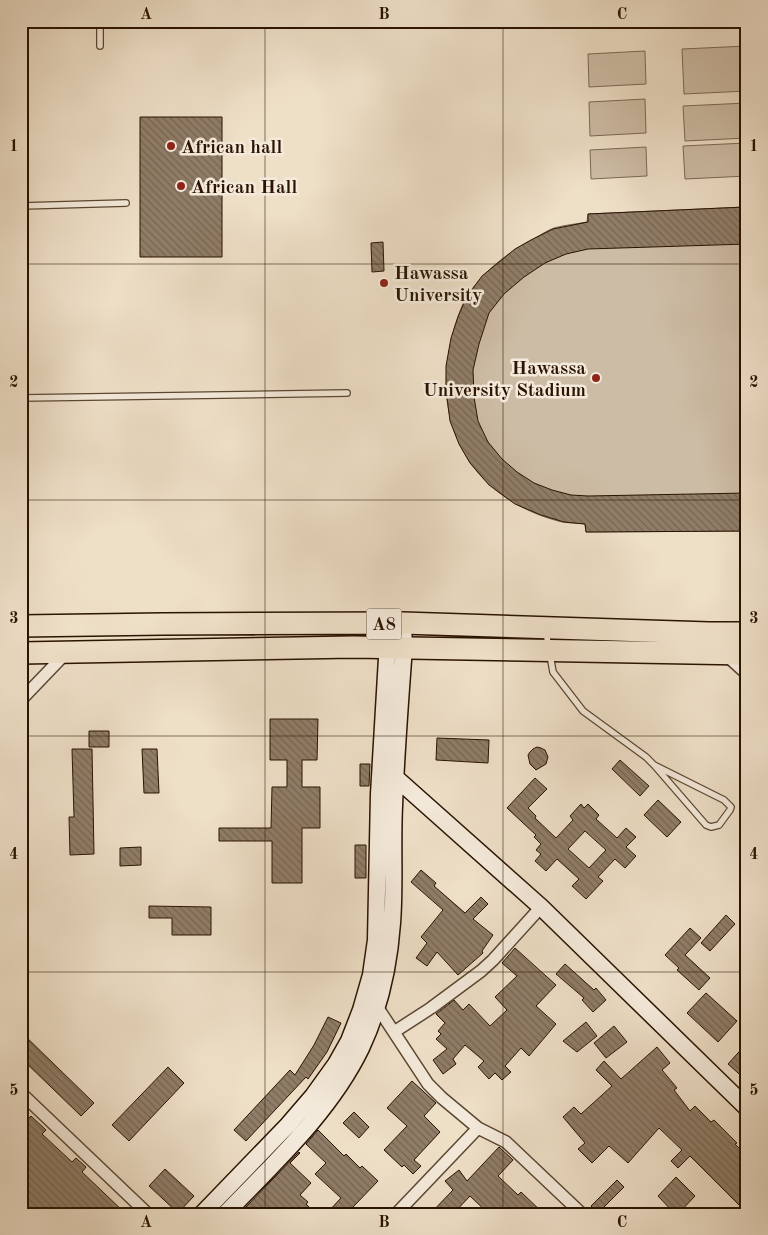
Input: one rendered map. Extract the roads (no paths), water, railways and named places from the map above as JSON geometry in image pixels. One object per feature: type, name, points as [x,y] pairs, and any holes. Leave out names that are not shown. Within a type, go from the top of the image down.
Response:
[{"type":"highway","name":"A8","points":[[21,626],[396,624],[747,633]]},
{"type":"highway","name":"A8","points":[[21,653],[396,647],[747,654]]},
{"type":"street","points":[[225,1214],[301,1134],[327,1103],[361,1048],[370,1002],[371,975],[376,940],[388,778],[396,624]]},
{"type":"street","points":[[21,700],[67,652]]},
{"type":"street","points":[[725,654],[747,674]]},
{"type":"street","points":[[388,778],[541,907],[747,1108]]},
{"type":"street","points":[[394,1032],[431,1008],[481,971],[541,907]]},
{"type":"street","points":[[370,1002],[394,1032],[428,1084],[478,1128],[506,1142],[582,1214]]},
{"type":"street","points":[[202,1214],[288,1125],[313,1096],[336,1064],[370,1002]]},
{"type":"street","points":[[21,1093],[148,1214]]},
{"type":"street","points":[[396,1214],[478,1128]]},
{"type":"lane","points":[[100,21],[100,46]]},
{"type":"lane","points":[[21,206],[126,203]]},
{"type":"lane","points":[[21,398],[347,393]]},
{"type":"lane","points":[[546,627],[553,672],[583,710],[646,756],[706,825],[711,827],[719,825],[730,810],[729,803],[654,765]]},
{"type":"place","name":"African hall","points":[[171,146]]},
{"type":"place","name":"African Hall","points":[[181,186]]},
{"type":"place","name":"Hawassa University","points":[[384,283]]},
{"type":"place","name":"Hawassa University Stadium","points":[[596,378]]}]
